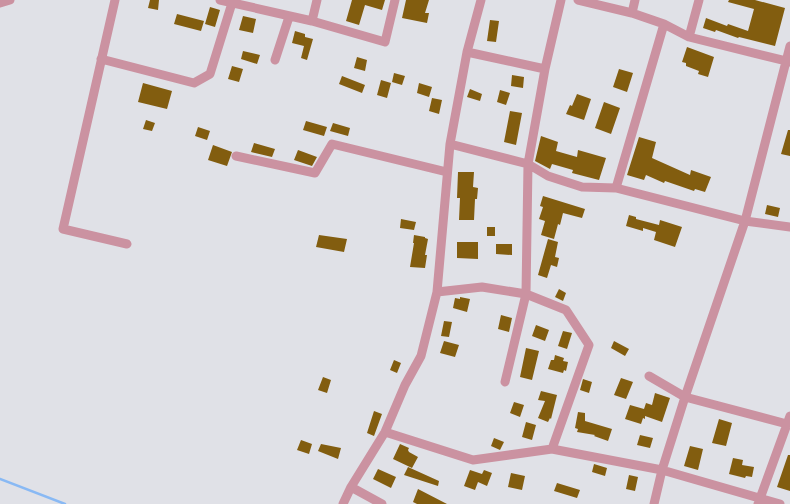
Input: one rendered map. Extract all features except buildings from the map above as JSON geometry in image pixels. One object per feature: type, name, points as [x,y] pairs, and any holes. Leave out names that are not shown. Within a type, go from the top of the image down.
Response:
[{"type":"street","points":[[0,3],[10,0]]},
{"type":"street","points":[[115,0],[63,229],[127,244]]},
{"type":"street","points":[[220,0],[385,42],[395,0]]},
{"type":"street","points":[[312,22],[317,0]]},
{"type":"street","points":[[343,504],[351,487],[385,432],[405,386],[421,356],[437,292],[450,144],[467,52],[481,0]]},
{"type":"street","points":[[505,382],[526,294],[528,164],[545,68],[561,0]]},
{"type":"street","points":[[578,0],[632,13],[664,24],[689,37],[788,62]]},
{"type":"street","points":[[632,13],[635,0]]},
{"type":"street","points":[[689,37],[698,0]]},
{"type":"street","points":[[101,60],[194,83],[210,74],[232,3]]},
{"type":"street","points":[[275,60],[289,17]]},
{"type":"street","points":[[616,188],[664,24]]},
{"type":"street","points":[[654,504],[662,470],[685,397],[746,221],[788,62],[790,46]]},
{"type":"street","points":[[467,52],[545,68]]},
{"type":"street","points":[[236,156],[315,173],[332,144],[447,172]]},
{"type":"street","points":[[450,144],[528,164],[548,176],[582,187],[616,188],[746,221],[790,227]]},
{"type":"street","points":[[437,292],[482,287],[526,294],[566,310],[589,345],[552,449]]},
{"type":"street","points":[[649,376],[685,397],[789,420],[759,501]]},
{"type":"street","points":[[385,432],[473,460],[552,449],[662,470],[759,501],[780,504]]},
{"type":"street","points":[[351,487],[382,504]]},
{"type":"waterway","points":[[0,479],[65,504]]}]
